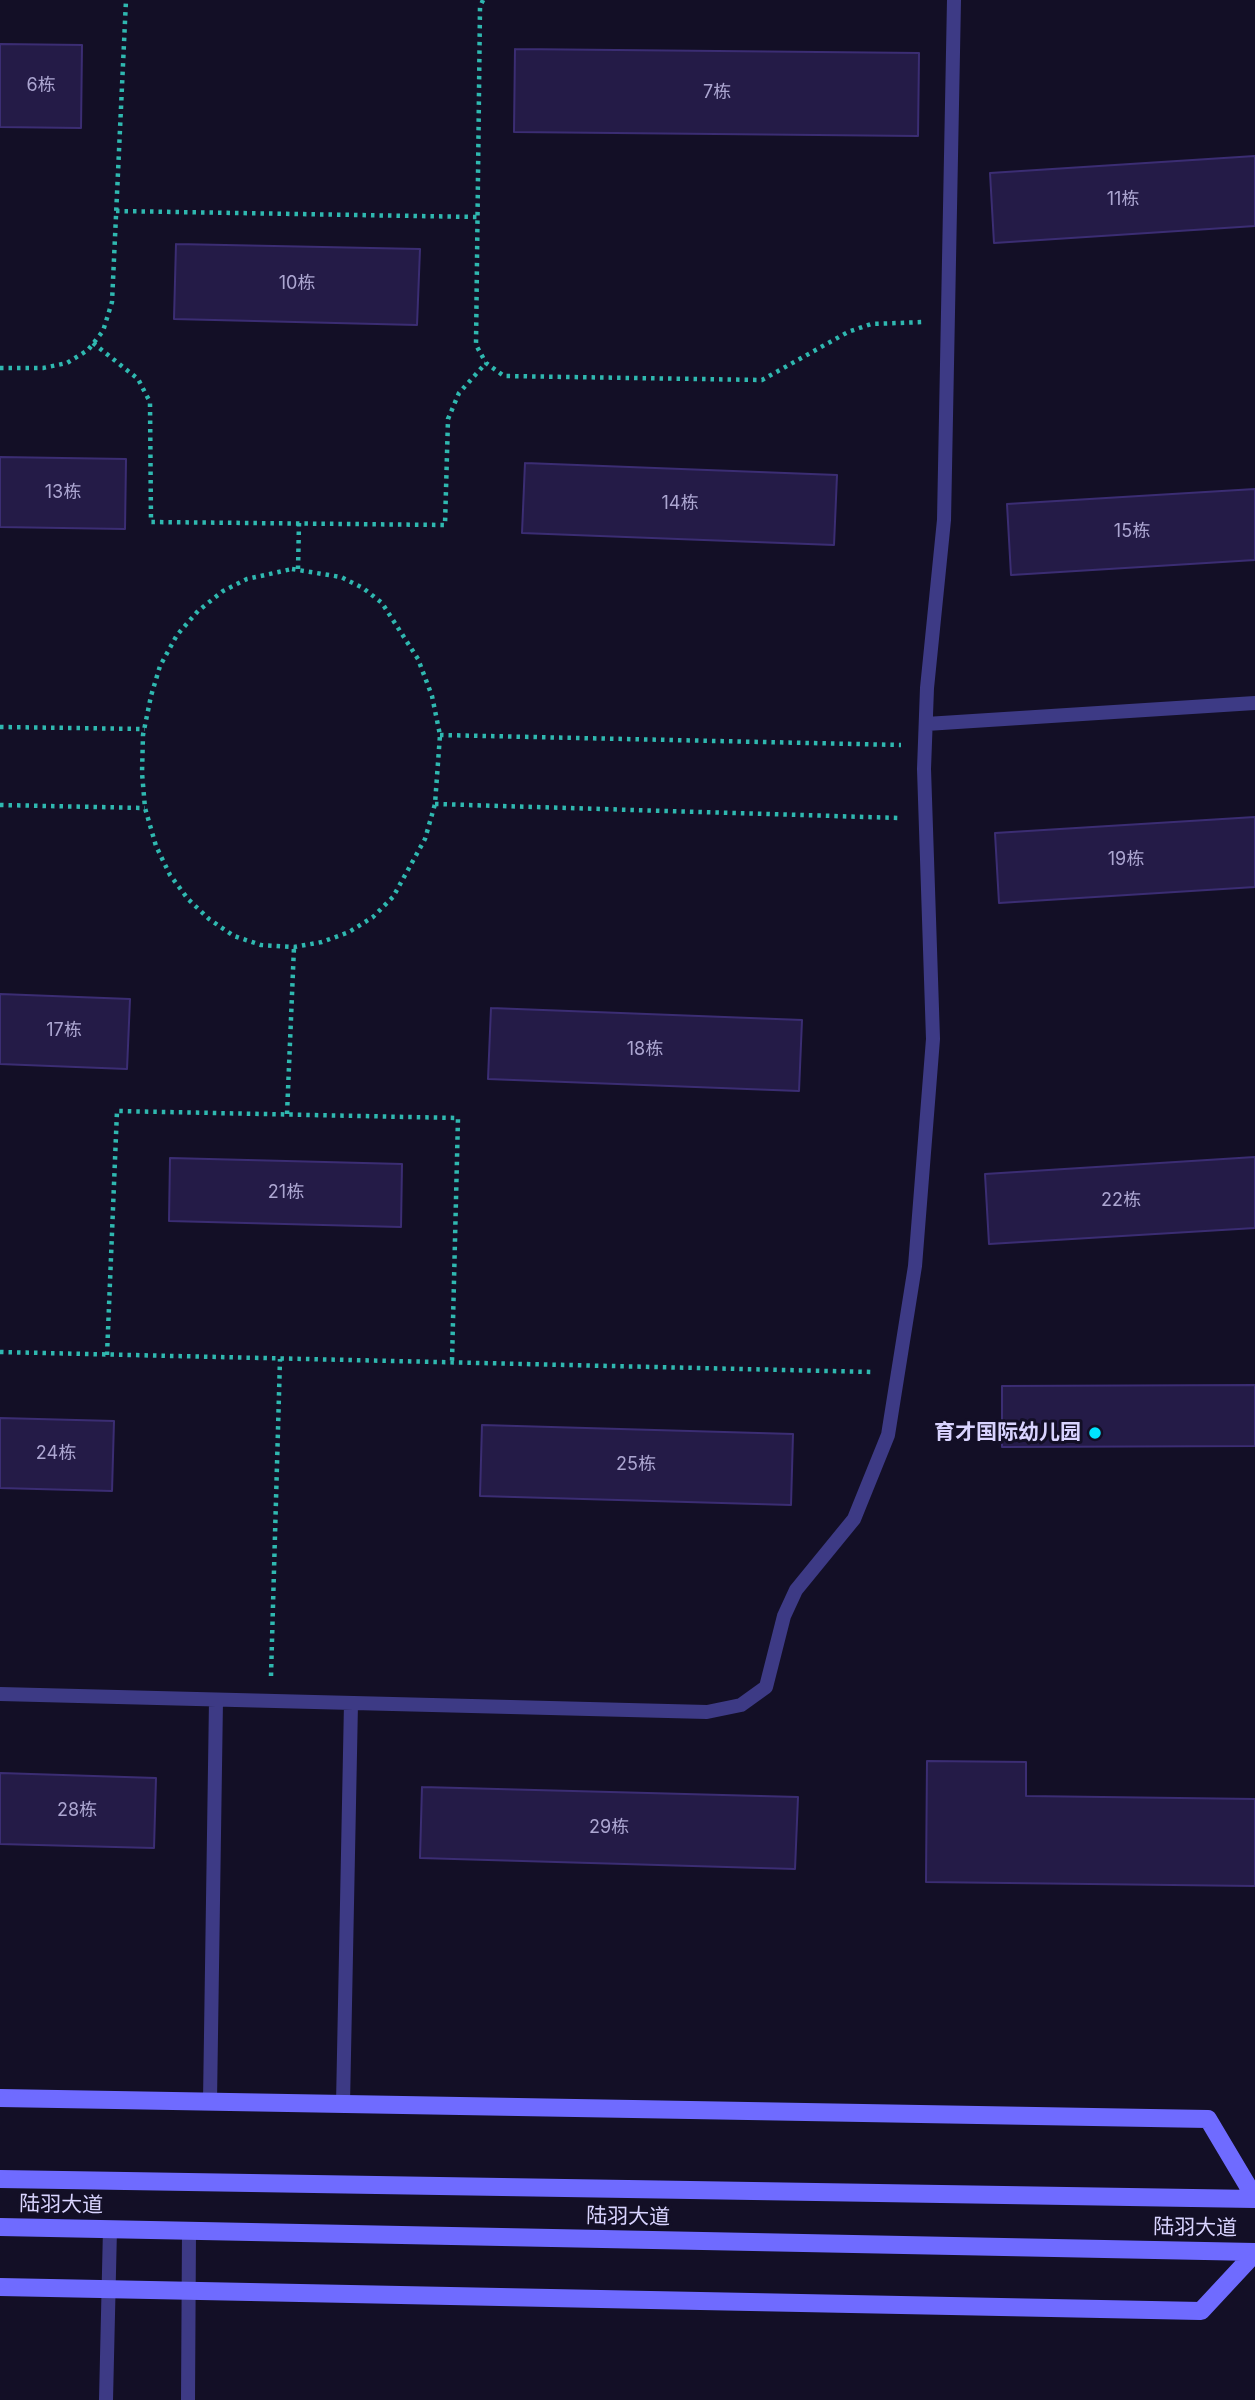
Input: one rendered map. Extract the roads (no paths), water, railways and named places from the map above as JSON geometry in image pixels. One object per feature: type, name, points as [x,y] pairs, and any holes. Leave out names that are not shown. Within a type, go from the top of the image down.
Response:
[{"type":"main road","points":[[0,2098],[1208,2119],[1255,2199]]},
{"type":"main road","name":"陆羽大道","points":[[0,2179],[1255,2199]]},
{"type":"main road","name":"陆羽大道","points":[[0,2227],[1255,2252]]},
{"type":"main road","points":[[0,2287],[1201,2311],[1255,2252]]},
{"type":"lane","points":[[0,1694],[707,1712],[741,1705],[766,1688],[778,1638],[796,1590],[854,1518],[888,1435],[915,1266],[933,1039],[925,745],[944,520],[954,0]]},
{"type":"lane","points":[[926,724],[1255,703]]},
{"type":"lane","points":[[210,2101],[216,1700]]},
{"type":"lane","points":[[343,2104],[351,1703]]},
{"type":"lane","points":[[106,2400],[110,2229]]},
{"type":"lane","points":[[188,2400],[189,2231]]},
{"type":"place","name":"育才国际幼儿园","points":[[1095,1433]]}]
